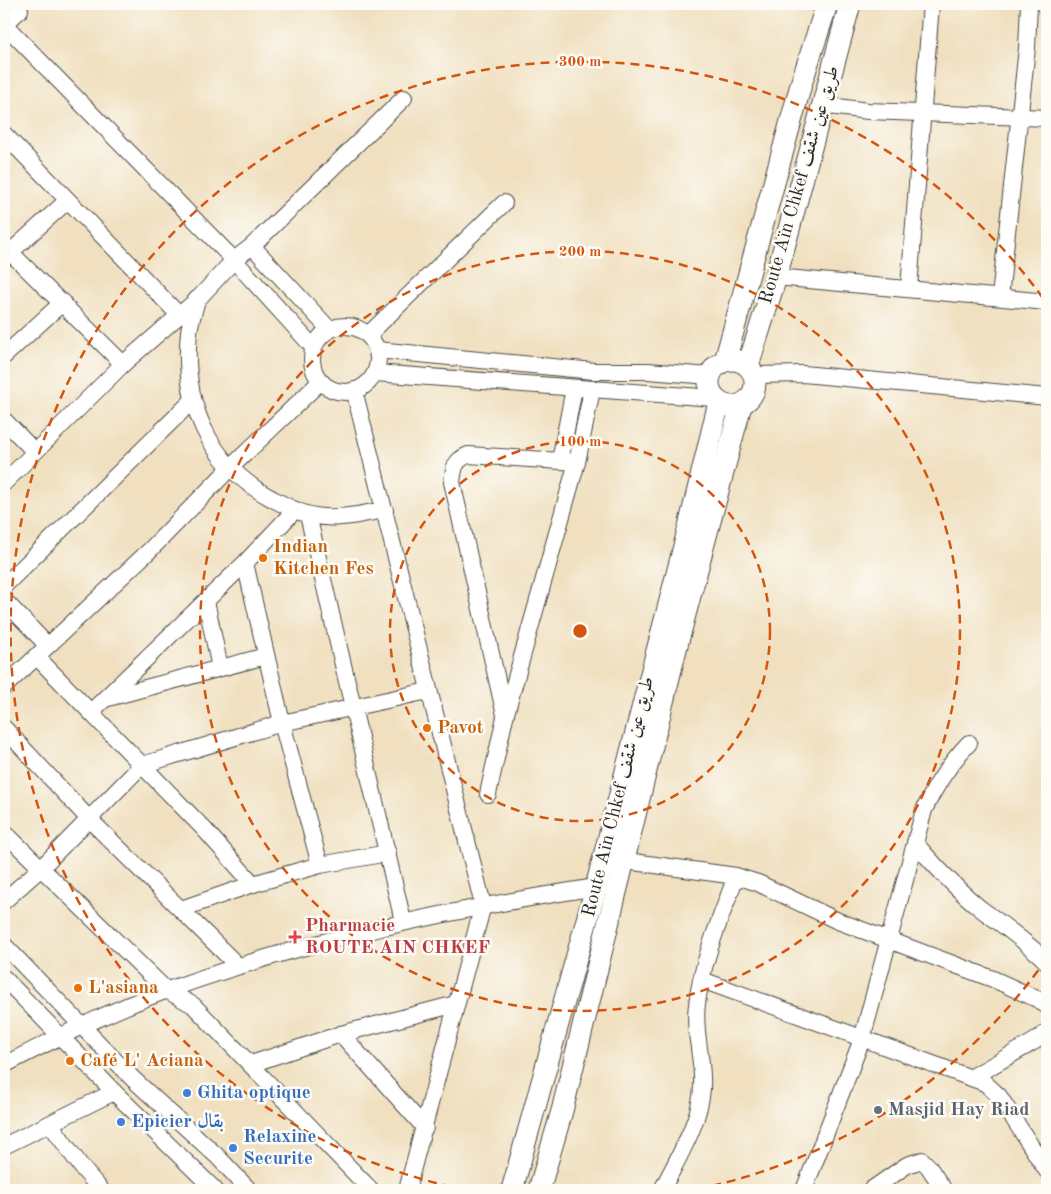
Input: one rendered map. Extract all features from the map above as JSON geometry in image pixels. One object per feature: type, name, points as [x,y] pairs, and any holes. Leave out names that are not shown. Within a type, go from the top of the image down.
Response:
[{"type":"main road","name":"Route Aïn Chkef طريق عين شقف","points":[[725,361],[802,81],[827,4]]},
{"type":"main road","name":"Route Aïn Chkef طريق عين شقف","points":[[751,370],[850,4]]},
{"type":"main road","points":[[725,361],[737,361],[751,370],[754,392],[749,400],[740,405],[729,406],[716,400],[710,389],[710,376],[715,368],[725,361]]},
{"type":"main road","name":"Route Aïn Chkef طريق عين شقف","points":[[512,1190],[596,887],[689,527],[716,400]]},
{"type":"main road","name":"Route Aïn Chkef طريق عين شقف","points":[[538,1190],[562,1111],[626,861],[678,641],[740,405]]},
{"type":"street","points":[[909,288],[931,4]]},
{"type":"street","points":[[1000,297],[1027,48],[1028,4]]},
{"type":"street","points":[[20,10],[4,24],[234,260],[314,348]]},
{"type":"street","points":[[4,482],[123,364],[198,299],[234,260],[252,246],[404,98]]},
{"type":"street","points":[[822,105],[868,111],[1047,118]]},
{"type":"street","points":[[7,142],[68,201],[179,315]]},
{"type":"street","points":[[68,201],[7,255],[63,302],[123,364]]},
{"type":"street","points":[[368,335],[504,203]]},
{"type":"street","points":[[252,246],[330,330]]},
{"type":"street","points":[[776,277],[1047,302]]},
{"type":"street","points":[[198,299],[189,331],[192,400],[206,434],[229,468],[258,491],[301,513],[325,518],[384,510]]},
{"type":"street","points":[[4,356],[63,302]]},
{"type":"street","points":[[347,326],[356,328],[368,335],[377,350],[378,362],[375,373],[368,383],[354,390],[338,391],[321,381],[313,363],[314,348],[322,336],[330,330],[347,326]]},
{"type":"street","points":[[377,350],[594,370],[710,376]]},
{"type":"street","points":[[751,370],[1047,397]]},
{"type":"street","points":[[375,373],[716,400]]},
{"type":"street","points":[[4,687],[150,550],[229,468],[321,381]]},
{"type":"street","points":[[568,461],[574,388]]},
{"type":"street","points":[[354,390],[483,905],[407,1190]]},
{"type":"street","points":[[488,794],[568,461],[592,390]]},
{"type":"street","points":[[4,586],[192,400]]},
{"type":"street","points":[[4,420],[34,451]]},
{"type":"street","points":[[505,717],[452,482],[454,466],[459,459],[468,455],[568,461]]},
{"type":"street","points":[[91,712],[245,564],[301,513]]},
{"type":"street","points":[[301,513],[354,708],[403,921]]},
{"type":"street","points":[[245,564],[282,724],[320,865]]},
{"type":"street","points":[[4,600],[91,712],[204,829],[253,884]]},
{"type":"street","points":[[206,601],[220,668]]},
{"type":"street","points":[[106,699],[266,656]]},
{"type":"street","points":[[4,901],[41,868],[142,765],[282,724],[428,691]]},
{"type":"street","points":[[4,728],[88,818],[238,966]]},
{"type":"street","points":[[804,1190],[862,1039],[924,810],[937,782],[950,762],[969,743]]},
{"type":"street","points":[[4,832],[166,990],[193,1005],[371,1190]]},
{"type":"street","points":[[915,843],[948,880],[981,908],[1014,932],[1047,962]]},
{"type":"street","points":[[181,909],[253,884],[320,865],[388,853]]},
{"type":"street","points":[[626,861],[736,876],[758,883],[838,921],[993,979],[1037,998],[1047,1006]]},
{"type":"street","points":[[662,1190],[700,1105],[702,1076],[696,1026],[697,1004],[714,936],[736,876]]},
{"type":"street","points":[[4,1065],[82,1025],[166,990],[238,966],[403,921],[483,905],[596,887]]},
{"type":"street","points":[[4,945],[134,1079],[217,1156],[249,1190]]},
{"type":"street","points":[[4,978],[114,1092],[215,1190]]},
{"type":"street","points":[[702,980],[972,1077],[992,1088],[1047,1171]]},
{"type":"street","points":[[251,1064],[340,1034],[456,1004]]},
{"type":"street","points":[[972,1077],[1035,1041],[1047,1032]]},
{"type":"street","points":[[340,1034],[425,1128]]},
{"type":"street","points":[[4,1146],[51,1125],[114,1092]]},
{"type":"street","points":[[51,1125],[83,1170],[101,1190]]},
{"type":"street","points":[[871,1190],[906,1165],[922,1160],[944,1190]]},
{"type":"street","points":[[83,1170],[88,1190]]},
{"type":"place","name":"Indian Kitchen Fes","points":[[263,558]]},
{"type":"place","name":"Pavot","points":[[427,728]]},
{"type":"place","name":"Pharmacie ROUTE AIN CHKEF","points":[[295,937]]},
{"type":"place","name":"L'asiana","points":[[78,988]]},
{"type":"place","name":"Café L' Aciana","points":[[70,1061]]},
{"type":"place","name":"Ghita optique","points":[[187,1093]]},
{"type":"place","name":"Masjid Hay Riad","points":[[878,1110]]},
{"type":"place","name":"Epicier بقال","points":[[121,1122]]},
{"type":"place","name":"Relaxine Securite","points":[[233,1148]]}]
